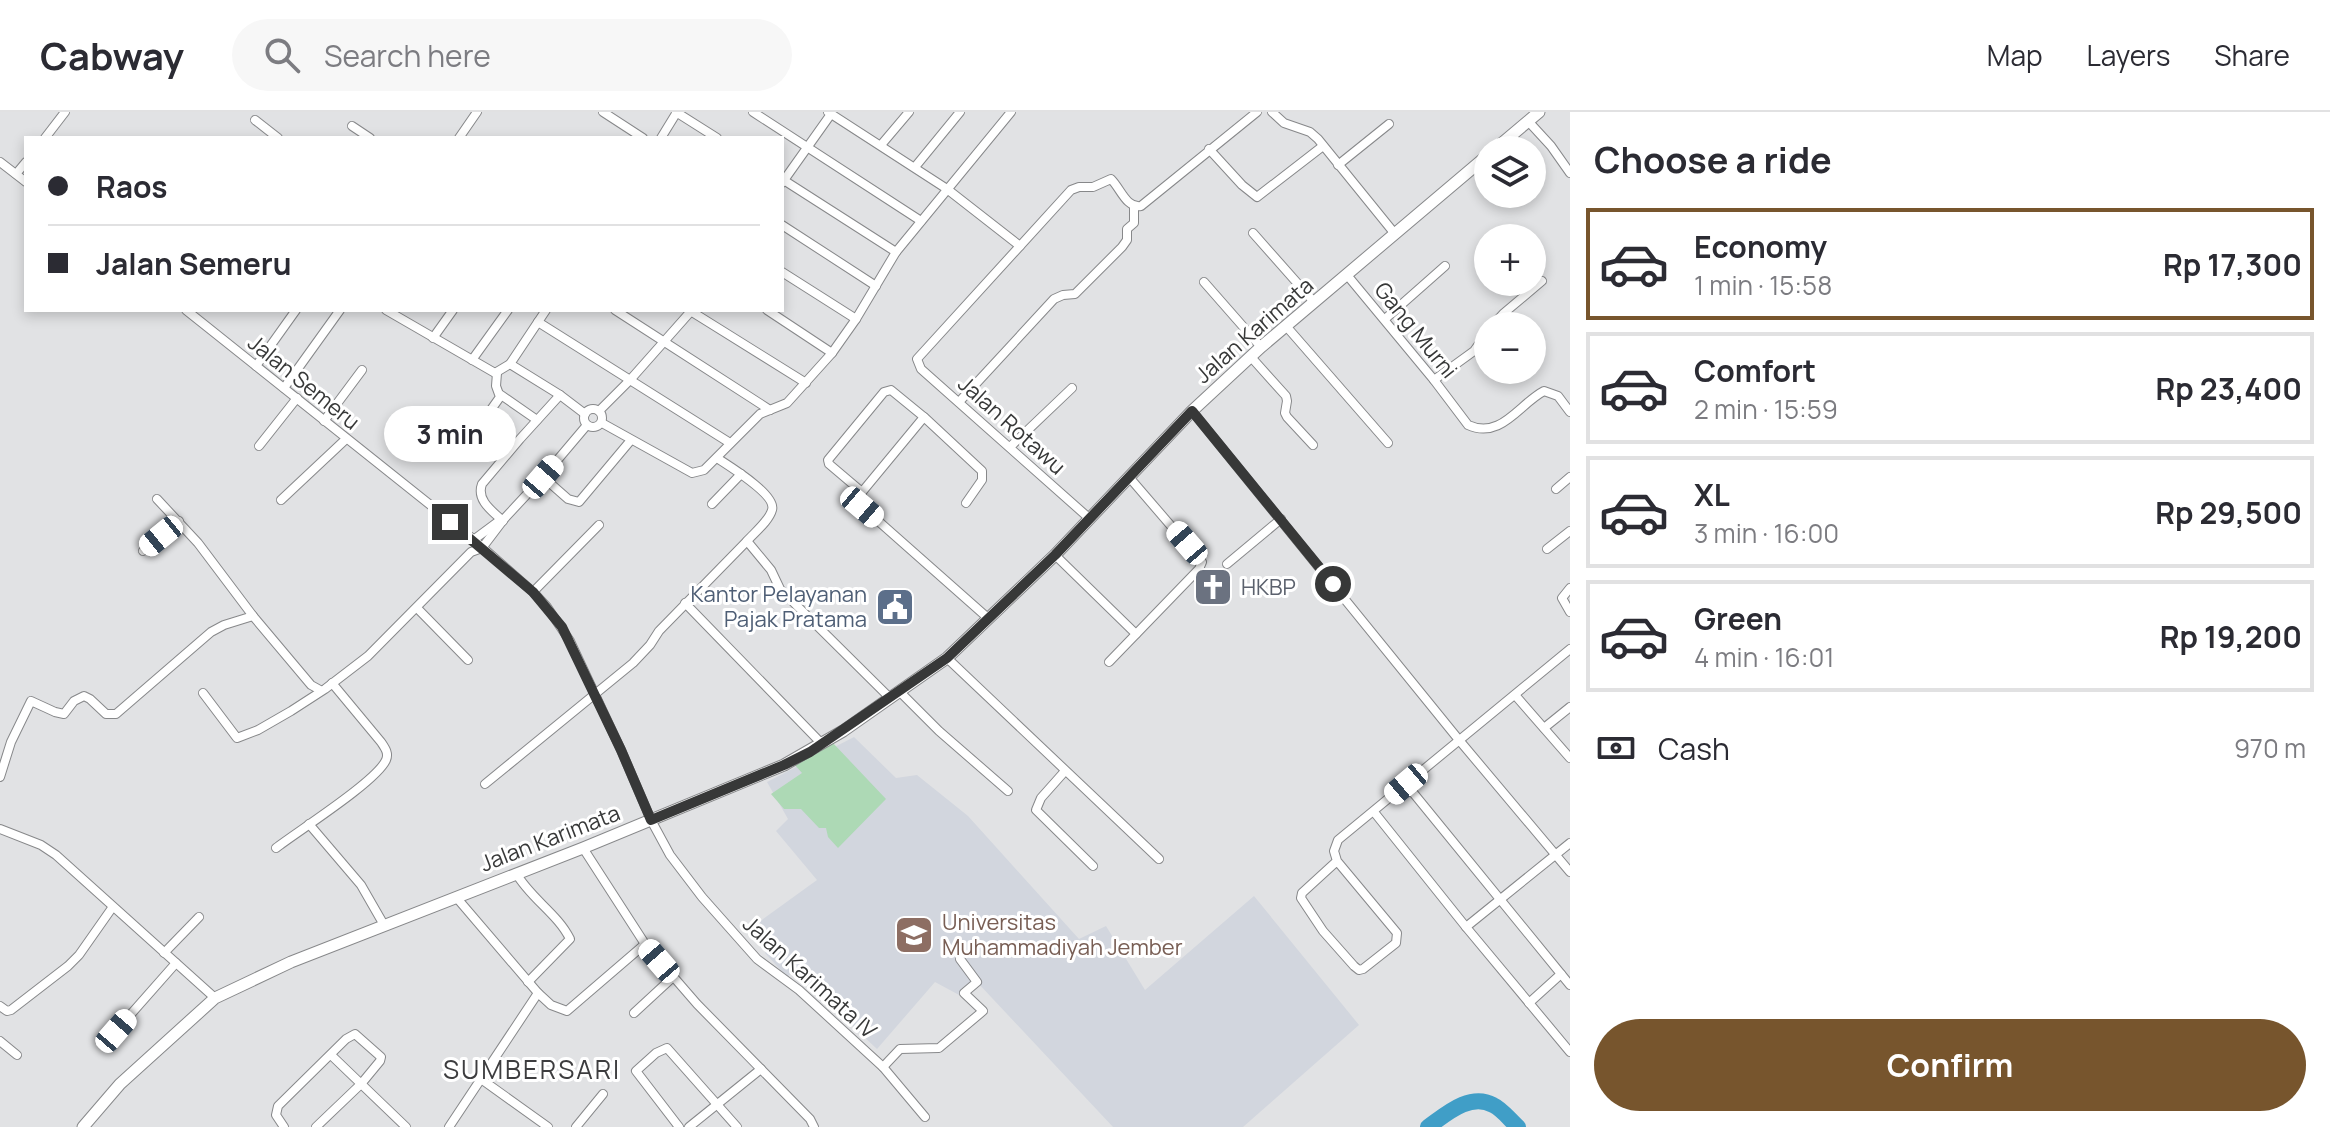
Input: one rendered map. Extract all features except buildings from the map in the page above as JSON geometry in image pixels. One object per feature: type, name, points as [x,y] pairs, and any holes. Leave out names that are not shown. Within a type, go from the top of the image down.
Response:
[{"type":"main road","points":[[1510,136],[1539,112]]},
{"type":"main road","name":"Jalan Karimata","points":[[83,1127],[120,1084],[215,998],[279,967],[583,848],[784,765],[822,744],[895,694],[947,658],[989,619],[1055,555],[1192,411],[1261,347],[1474,167]]},
{"type":"street","points":[[47,136],[65,112]]},
{"type":"street","points":[[460,136],[477,112]]},
{"type":"street","points":[[603,112],[640,136]]},
{"type":"street","points":[[662,136],[677,112],[714,136]]},
{"type":"street","points":[[753,112],[921,221]]},
{"type":"street","points":[[881,145],[909,112]]},
{"type":"street","points":[[915,167],[960,112]]},
{"type":"street","points":[[602,423],[695,474],[704,470],[754,418],[784,405],[832,353],[896,252],[1011,112]]},
{"type":"street","points":[[1134,207],[1146,204],[1257,112]]},
{"type":"street","points":[[1272,112],[1284,123],[1310,132],[1395,234]]},
{"type":"street","points":[[784,180],[829,113],[947,189],[1020,246],[1075,187],[1091,187],[1111,179],[1134,207],[1134,223],[1127,229],[1127,240],[1122,247],[1075,294],[1054,299],[959,402]]},
{"type":"street","points":[[255,120],[275,136]]},
{"type":"street","points":[[1528,121],[1570,173]]},
{"type":"street","points":[[1338,165],[1389,124]]},
{"type":"street","points":[[352,126],[367,136]]},
{"type":"street","points":[[1209,149],[1257,197],[1323,146]]},
{"type":"street","points":[[0,162],[24,180]]},
{"type":"street","points":[[16,174],[24,164]]},
{"type":"street","points":[[784,182],[896,252]]},
{"type":"street","points":[[784,226],[876,286]]},
{"type":"street","points":[[1253,233],[1314,302]]},
{"type":"street","name":"Jalan Rotawu","points":[[1020,246],[919,356],[917,362],[921,369],[1090,519]]},
{"type":"street","points":[[1385,319],[1445,266]]},
{"type":"street","points":[[784,273],[856,319]]},
{"type":"street","name":"Gang Murni","points":[[1347,275],[1468,425],[1489,428],[1507,421],[1544,391],[1558,396],[1570,412]]},
{"type":"street","points":[[1204,282],[1261,347]]},
{"type":"street","points":[[1505,312],[1524,296]]},
{"type":"street","name":"Jalan Semeru","points":[[188,312],[473,539],[533,592],[562,627],[651,820]]},
{"type":"street","points":[[256,366],[295,312]]},
{"type":"street","points":[[284,388],[339,312]]},
{"type":"street","points":[[392,312],[497,373]]},
{"type":"street","points":[[433,338],[452,312]]},
{"type":"street","points":[[472,360],[507,312]]},
{"type":"street","points":[[497,373],[510,364],[545,312]]},
{"type":"street","points":[[618,312],[770,410]]},
{"type":"street","points":[[599,411],[689,312]]},
{"type":"street","points":[[694,312],[806,383]]},
{"type":"street","points":[[770,312],[832,353]]},
{"type":"street","points":[[538,322],[730,443]]},
{"type":"street","points":[[1286,326],[1388,443]]},
{"type":"street","points":[[1434,380],[1474,351]]},
{"type":"street","points":[[1251,357],[1286,396],[1285,413],[1313,445]]},
{"type":"street","points":[[510,364],[585,414]]},
{"type":"street","points":[[324,421],[362,370]]},
{"type":"street","points":[[497,373],[496,386],[501,395],[537,420]]},
{"type":"street","points":[[1010,447],[1072,388]]},
{"type":"street","points":[[862,492],[828,460],[888,390],[924,417],[982,471],[982,480],[966,503]]},
{"type":"street","points":[[478,428],[501,395]]},
{"type":"street","points":[[502,520],[482,499],[479,490],[495,467],[560,395]]},
{"type":"street","points":[[259,446],[297,398]]},
{"type":"street","points":[[590,410],[599,411],[603,417],[602,423],[595,428],[587,425],[585,414],[590,410]]},
{"type":"street","points":[[1192,411],[1570,872]]},
{"type":"street","points":[[924,417],[862,492],[859,504],[989,619]]},
{"type":"street","points":[[203,693],[240,738],[269,724],[332,683],[378,647],[471,552],[482,548],[502,520],[587,425]]},
{"type":"street","points":[[281,500],[346,439]]},
{"type":"street","points":[[543,477],[568,499],[579,502],[631,440]]},
{"type":"street","points":[[485,784],[633,663],[771,513],[771,500],[717,458]]},
{"type":"street","points":[[712,504],[741,474]]},
{"type":"street","points":[[1109,662],[1199,569],[1202,562],[1129,477]]},
{"type":"street","points":[[1556,489],[1570,477]]},
{"type":"street","points":[[157,499],[207,554],[253,616],[311,685],[320,690]]},
{"type":"street","points":[[1227,564],[1281,519]]},
{"type":"street","points":[[471,552],[473,539],[502,520]]},
{"type":"street","points":[[143,551],[179,521]]},
{"type":"street","points":[[533,592],[599,525]]},
{"type":"street","points":[[1547,549],[1570,531]]},
{"type":"street","points":[[747,541],[771,570],[785,595],[1008,791]]},
{"type":"street","points":[[1055,555],[1136,634]]},
{"type":"street","points":[[1570,588],[1562,598],[1570,612]]},
{"type":"street","points":[[685,603],[822,744]]},
{"type":"street","points":[[417,608],[468,660]]},
{"type":"street","points":[[0,777],[5,756],[31,701],[64,714],[74,701],[84,696],[106,714],[116,714],[211,632],[253,616]]},
{"type":"street","points":[[1337,861],[1302,893],[1302,902],[1323,931],[1359,970],[1396,943],[1397,933],[1337,861],[1334,851],[1338,840],[1570,649]]},
{"type":"street","points":[[947,658],[1159,859]]},
{"type":"street","points":[[276,848],[361,786],[387,757],[381,742],[332,683]]},
{"type":"street","points":[[1515,695],[1570,758]]},
{"type":"street","points":[[1544,728],[1570,707]]},
{"type":"street","points":[[1065,771],[1041,798],[1036,810],[1093,866]]},
{"type":"street","points":[[1406,784],[1570,985]]},
{"type":"street","points":[[1374,812],[1570,1052]]},
{"type":"street","name":"Jalan Karimata IV","points":[[651,820],[670,855],[748,950],[799,990],[883,1067],[925,1117]]},
{"type":"street","points":[[309,824],[361,885],[384,925]]},
{"type":"street","points":[[0,829],[41,845],[56,855],[215,998]]},
{"type":"street","points":[[1466,927],[1570,843]]},
{"type":"street","points":[[583,848],[645,944],[810,1119],[814,1127]]},
{"type":"street","points":[[516,873],[521,883],[570,939],[528,982]]},
{"type":"street","points":[[456,897],[538,993],[551,1005],[567,1011],[645,944]]},
{"type":"street","points":[[0,1006],[11,1010],[68,966],[112,908]]},
{"type":"street","points":[[164,953],[199,917]]},
{"type":"street","points":[[883,1067],[900,1049],[942,1047],[983,1011],[964,993],[977,982],[960,959]]},
{"type":"street","points":[[116,1031],[176,963]]},
{"type":"street","points":[[1529,1003],[1561,974]]},
{"type":"street","points":[[634,1013],[673,977]]},
{"type":"street","points":[[449,1127],[538,993]]},
{"type":"street","points":[[284,1127],[277,1118],[278,1106],[353,1034],[381,1057],[380,1061],[316,1127]]},
{"type":"street","points":[[0,1041],[17,1055]]},
{"type":"street","points":[[679,1127],[636,1074],[637,1069],[663,1048],[674,1054],[737,1127]]},
{"type":"street","points":[[331,1055],[406,1127]]},
{"type":"street","points":[[689,1127],[761,1069]]},
{"type":"street","points":[[481,1079],[548,1127]]},
{"type":"street","points":[[576,1127],[603,1094]]},
{"type":"shaded area","name":"Universitas Muhammadiyah Jember","points":[[854,737],[896,778],[917,775],[968,816],[1079,939],[1106,926],[1145,990],[1254,896],[1359,1025],[1243,1127],[1113,1127],[977,982],[961,996],[935,982],[877,1049],[794,971],[787,977],[765,953],[769,949],[748,930],[817,880],[776,831],[788,819],[767,782]]},
{"type":"green space","points":[[832,742],[886,799],[838,848],[828,837],[826,828],[819,828],[801,809],[784,809],[771,794],[802,773],[794,764]]},
{"type":"waterway","points":[[1428,1127],[1450,1111],[1476,1101],[1496,1107],[1518,1127]]},
{"type":"place","name":"HKBP","points":[[1213,587]]},
{"type":"place","name":"Kantor Pelayanan Pajak Pratama","points":[[895,607]]},
{"type":"place","name":"Universitas Muhammadiyah Jember","points":[[914,935]]},
{"type":"district","name":"SUMBERSARI","points":[[532,1070]]},
{"type":"route","points":[[450,522],[533,592],[562,627],[651,820],[810,752],[947,658],[1055,555],[1192,411],[1333,584]]}]
